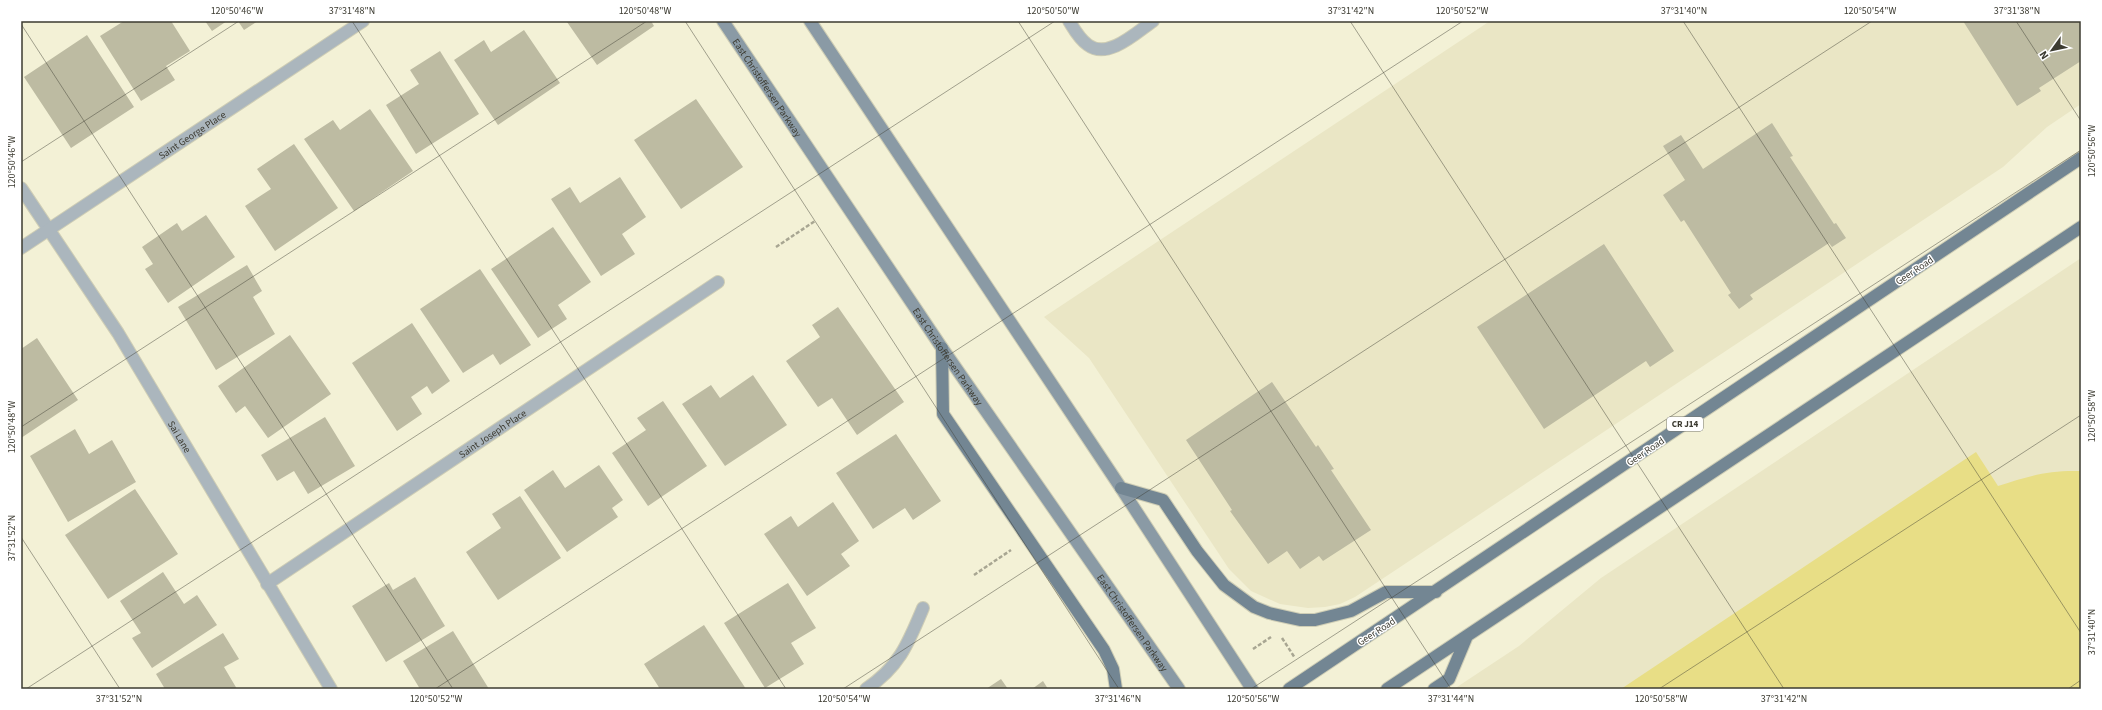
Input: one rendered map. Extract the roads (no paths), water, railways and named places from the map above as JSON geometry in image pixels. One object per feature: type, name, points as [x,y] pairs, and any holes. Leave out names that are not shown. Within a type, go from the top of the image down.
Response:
[{"type":"main road","name":"Geer Road","points":[[1289,689],[1436,592],[2081,158]]},
{"type":"main road","points":[[1387,689],[2081,228]]},
{"type":"main road","points":[[942,348],[943,414],[1104,650],[1113,669],[1116,689]]},
{"type":"main road","points":[[1121,488],[1163,500],[1197,551],[1224,585],[1254,607],[1269,613],[1300,620],[1315,620],[1351,611],[1386,592],[1436,592]]},
{"type":"main road","points":[[1434,689],[1449,679],[1467,636]]},
{"type":"street","name":"Saint George Place","points":[[21,248],[363,21]]},
{"type":"street","name":"East Christoffersen Parkway","points":[[723,21],[942,348],[1179,689]]},
{"type":"street","points":[[810,21],[1121,488],[1252,689]]},
{"type":"street","points":[[1069,21],[1080,39],[1088,46],[1097,50],[1116,46],[1153,21]]},
{"type":"street","name":"Sai Lane","points":[[21,188],[50,229],[131,354],[185,442],[267,584],[331,689]]},
{"type":"street","name":"Saint Joseph Place","points":[[267,584],[718,282]]},
{"type":"street","points":[[866,689],[891,670],[902,655],[923,608]]}]
